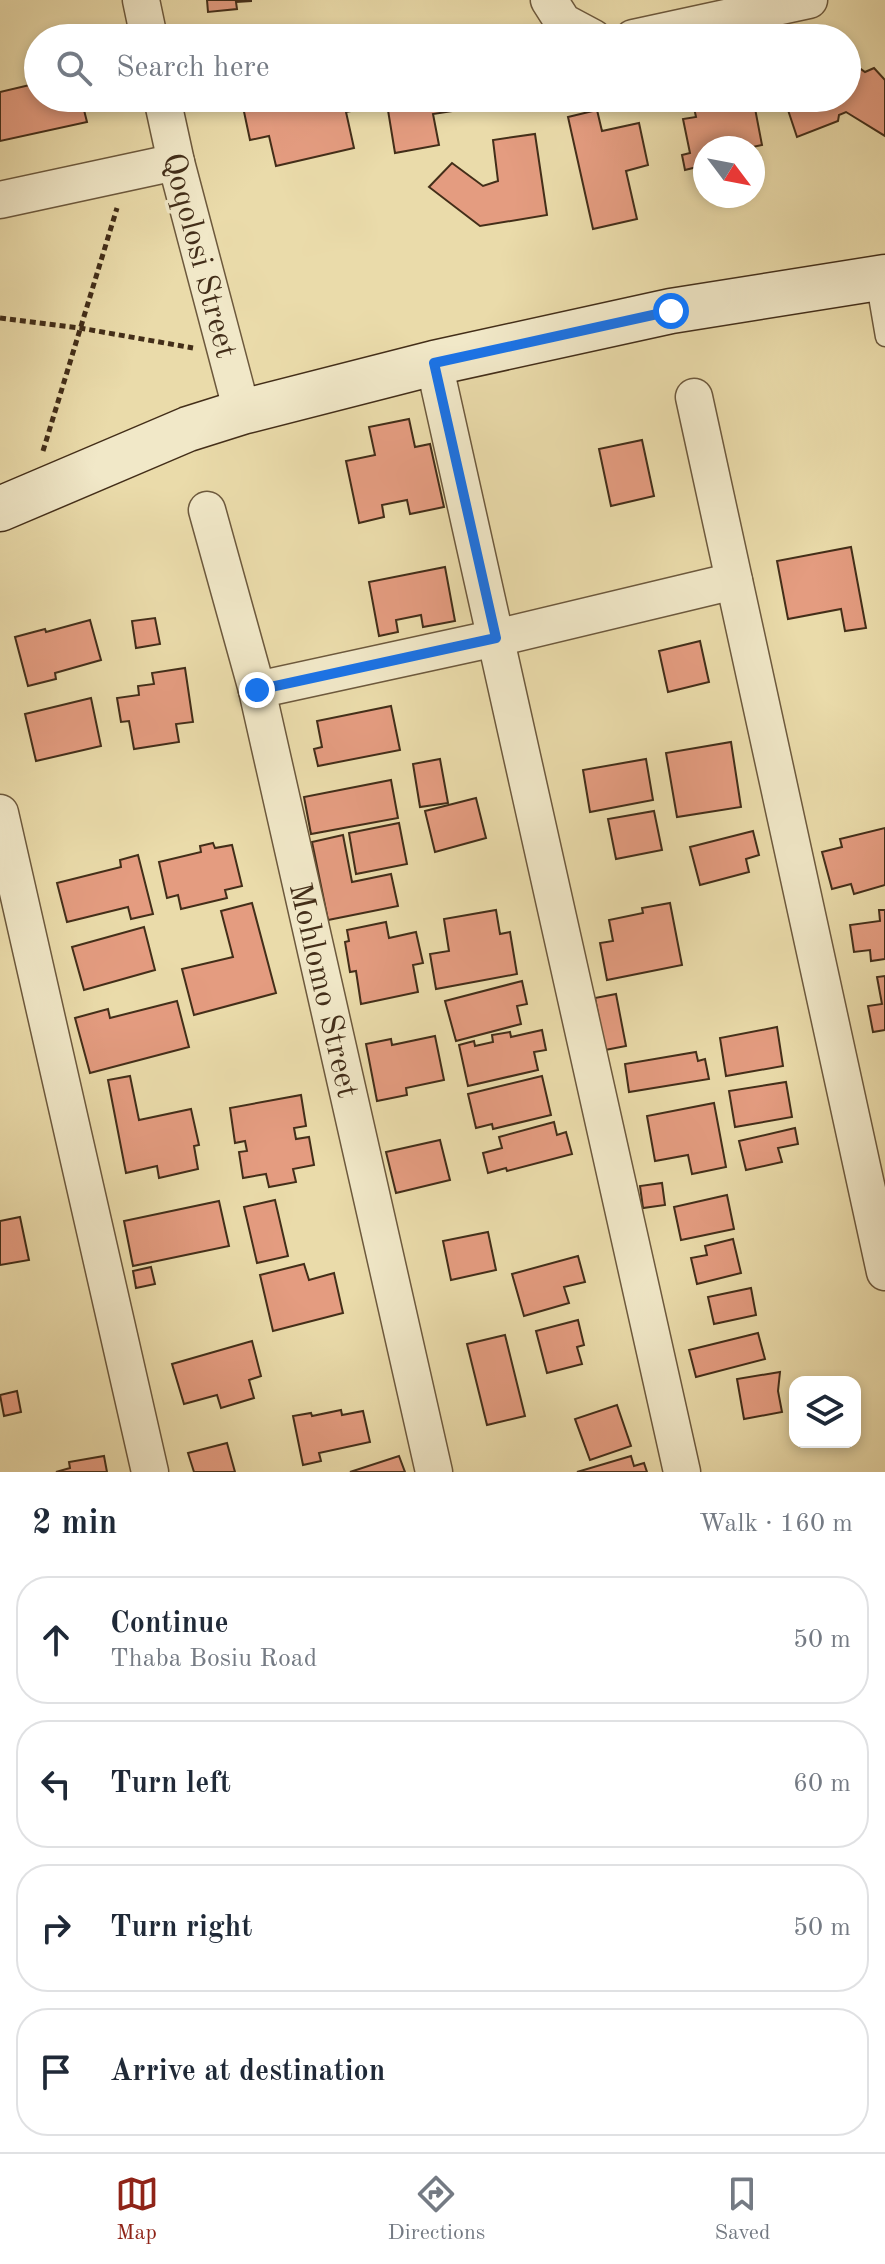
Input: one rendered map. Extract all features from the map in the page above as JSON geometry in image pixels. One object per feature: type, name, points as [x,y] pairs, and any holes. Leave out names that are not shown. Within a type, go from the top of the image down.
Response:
[{"type":"street","points":[[141,0],[146,24]]},
{"type":"street","points":[[549,0],[567,24]]},
{"type":"street","points":[[698,24],[809,0]]},
{"type":"street","name":"Qoqolosi Street","points":[[165,112],[242,412]]},
{"type":"street","points":[[0,200],[176,162]]},
{"type":"street","points":[[16,502],[188,429],[242,412],[434,363],[671,311],[880,278]]},
{"type":"street","points":[[434,363],[682,1472]]},
{"type":"street","points":[[694,397],[885,1272]]},
{"type":"street","name":"Mohlomo Street","points":[[207,510],[257,690],[434,1472]]},
{"type":"street","points":[[257,690],[496,638],[734,581]]},
{"type":"street","points":[[0,813],[10,902],[150,1472]]},
{"type":"lane","points":[[880,278],[885,337]]},
{"type":"path","points":[[16,502],[43,449],[126,173]]},
{"type":"path","points":[[0,318],[226,350]]},
{"type":"building","points":[[207,0],[251,1],[236,2],[237,9],[208,12]]},
{"type":"building","points":[[874,68],[885,80],[885,136],[846,112],[861,112],[861,69],[865,72]]},
{"type":"building","points":[[24,86],[24,112],[84,112],[87,122],[0,141],[0,92]]},
{"type":"building","points":[[244,112],[346,112],[354,148],[276,166],[269,136],[250,140]]},
{"type":"building","points":[[388,112],[446,112],[433,114],[439,145],[395,153]]},
{"type":"building","points":[[597,112],[602,131],[639,123],[648,165],[626,171],[637,219],[593,229],[568,117]]},
{"type":"building","points":[[695,112],[756,112],[760,136],[693,136],[693,168],[685,170],[682,155],[690,153],[683,119],[696,117]]},
{"type":"building","points":[[789,112],[846,112],[839,115],[838,121],[797,137]]},
{"type":"building","points":[[535,134],[547,215],[480,226],[429,187],[452,163],[483,186],[498,181],[493,140]]},
{"type":"building","points":[[409,419],[415,447],[430,444],[444,507],[410,514],[407,500],[382,505],[384,517],[359,523],[346,461],[375,455],[369,427]]},
{"type":"building","points":[[642,440],[654,496],[611,506],[599,449]]},
{"type":"building","points":[[851,547],[866,628],[845,631],[841,609],[788,619],[777,561]]},
{"type":"building","points":[[445,567],[455,621],[423,627],[421,615],[396,620],[398,632],[379,636],[369,582]]},
{"type":"building","points":[[155,618],[160,644],[136,648],[132,621]]},
{"type":"building","points":[[90,620],[101,660],[55,673],[56,679],[28,686],[15,637]]},
{"type":"building","points":[[700,641],[709,682],[668,692],[659,651]]},
{"type":"building","points":[[185,668],[193,722],[176,724],[179,742],[134,749],[129,721],[121,722],[117,698],[139,695],[138,686],[154,684],[152,673]]},
{"type":"building","points":[[91,698],[101,746],[36,761],[25,714]]},
{"type":"building","points":[[391,706],[400,750],[318,766],[314,749],[322,747],[317,721]]},
{"type":"building","points":[[731,742],[741,807],[677,817],[666,753]]},
{"type":"building","points":[[440,759],[448,803],[420,807],[413,764]]},
{"type":"building","points":[[646,759],[653,800],[590,812],[583,770]]},
{"type":"building","points":[[391,780],[398,818],[311,834],[304,797]]},
{"type":"building","points":[[476,798],[486,838],[435,852],[425,811]]},
{"type":"building","points":[[654,811],[662,850],[616,859],[608,819]]},
{"type":"building","points":[[399,823],[407,864],[356,874],[349,833]]},
{"type":"building","points":[[885,828],[885,885],[854,894],[851,884],[832,889],[822,852],[842,847],[840,839]]},
{"type":"building","points":[[753,831],[759,855],[746,859],[749,872],[700,885],[690,847]]},
{"type":"building","points":[[343,835],[352,882],[391,874],[398,906],[328,920],[312,842]]},
{"type":"building","points":[[213,843],[215,848],[232,845],[242,886],[225,890],[227,898],[181,909],[178,895],[167,898],[159,862],[201,852],[200,846]]},
{"type":"building","points":[[138,855],[153,914],[131,919],[128,907],[67,922],[57,883],[121,867],[120,860]]},
{"type":"building","points":[[252,903],[276,993],[194,1015],[182,969],[233,957],[221,911]]},
{"type":"building","points":[[670,903],[682,965],[607,980],[600,943],[613,941],[609,920],[643,913],[642,908]]},
{"type":"building","points":[[496,910],[500,934],[510,932],[517,974],[436,989],[430,954],[449,951],[444,919]]},
{"type":"building","points":[[879,910],[885,910],[885,959],[871,961],[870,950],[854,952],[850,925],[880,921]]},
{"type":"building","points":[[386,922],[389,938],[416,932],[423,963],[413,965],[418,992],[361,1004],[356,971],[350,972],[345,942],[349,941],[347,930]]},
{"type":"building","points":[[144,927],[155,970],[84,990],[72,947]]},
{"type":"building","points":[[885,976],[885,1030],[873,1032],[868,1006],[882,1004],[877,977]]},
{"type":"building","points":[[522,981],[527,1004],[517,1006],[521,1024],[456,1041],[445,1001]]},
{"type":"building","points":[[616,994],[626,1046],[605,1050],[595,998]]},
{"type":"building","points":[[177,1001],[189,1047],[90,1073],[75,1018],[108,1009],[110,1018]]},
{"type":"building","points":[[777,1027],[783,1066],[726,1076],[720,1038]]},
{"type":"building","points":[[542,1030],[546,1050],[534,1052],[538,1070],[468,1086],[459,1045],[474,1041],[475,1046],[493,1042],[492,1035],[510,1032],[511,1037]]},
{"type":"building","points":[[435,1036],[444,1080],[406,1088],[407,1095],[377,1101],[366,1044],[391,1039],[392,1045]]},
{"type":"building","points":[[696,1052],[698,1061],[705,1059],[709,1079],[629,1092],[625,1064]]},
{"type":"building","points":[[130,1076],[139,1120],[191,1109],[199,1145],[194,1146],[198,1169],[159,1178],[157,1166],[126,1173],[108,1080]]},
{"type":"building","points":[[542,1076],[551,1115],[493,1129],[492,1124],[476,1128],[468,1094]]},
{"type":"building","points":[[786,1082],[792,1117],[735,1127],[729,1091]]},
{"type":"building","points":[[301,1095],[306,1126],[294,1128],[296,1139],[309,1137],[314,1165],[293,1169],[296,1182],[269,1187],[266,1174],[243,1178],[239,1152],[247,1151],[245,1141],[235,1143],[230,1108]]},
{"type":"building","points":[[714,1103],[726,1167],[692,1174],[688,1155],[655,1161],[647,1116]]},
{"type":"building","points":[[554,1122],[557,1135],[566,1132],[572,1154],[488,1173],[483,1153],[502,1148],[499,1137]]},
{"type":"building","points":[[795,1128],[798,1144],[778,1148],[782,1162],[746,1170],[739,1141]]},
{"type":"building","points":[[440,1140],[450,1180],[396,1193],[386,1152]]},
{"type":"building","points":[[662,1183],[665,1205],[643,1208],[640,1186]]},
{"type":"building","points":[[727,1195],[734,1229],[681,1240],[674,1207]]},
{"type":"building","points":[[275,1200],[288,1256],[257,1263],[244,1207]]},
{"type":"building","points":[[219,1201],[229,1246],[133,1266],[124,1221]]},
{"type":"building","points":[[20,1217],[29,1260],[0,1265],[0,1221]]},
{"type":"building","points":[[488,1232],[496,1270],[451,1280],[443,1241]]},
{"type":"building","points":[[733,1239],[741,1273],[697,1284],[691,1258],[707,1255],[705,1246]]},
{"type":"building","points":[[578,1256],[585,1282],[564,1287],[569,1303],[524,1316],[512,1274]]},
{"type":"building","points":[[304,1264],[309,1280],[334,1273],[343,1313],[273,1331],[260,1275]]},
{"type":"building","points":[[151,1267],[155,1284],[136,1288],[133,1271]]},
{"type":"building","points":[[751,1288],[756,1315],[714,1324],[708,1297]]},
{"type":"building","points":[[578,1320],[584,1345],[577,1347],[582,1364],[547,1373],[536,1331]]},
{"type":"building","points":[[758,1333],[765,1359],[696,1377],[689,1350]]},
{"type":"building","points":[[505,1335],[525,1416],[487,1425],[467,1344]]},
{"type":"building","points":[[252,1341],[261,1376],[249,1380],[254,1398],[221,1408],[217,1395],[184,1404],[172,1364]]},
{"type":"building","points":[[780,1372],[778,1391],[782,1412],[744,1419],[737,1379]]},
{"type":"building","points":[[17,1391],[21,1412],[4,1416],[0,1395]]},
{"type":"building","points":[[617,1405],[631,1446],[590,1460],[575,1419]]},
{"type":"building","points":[[341,1410],[342,1415],[363,1411],[370,1442],[319,1453],[321,1461],[303,1465],[293,1416]]},
{"type":"building","points":[[227,1443],[235,1472],[194,1472],[188,1453]]},
{"type":"building","points":[[104,1456],[107,1472],[56,1472],[70,1468],[69,1462]]},
{"type":"building","points":[[399,1456],[405,1472],[350,1472]]},
{"type":"building","points":[[631,1456],[634,1466],[644,1463],[647,1472],[577,1472]]},
{"type":"route","points":[[257,690],[496,638],[434,363],[671,311]]}]
